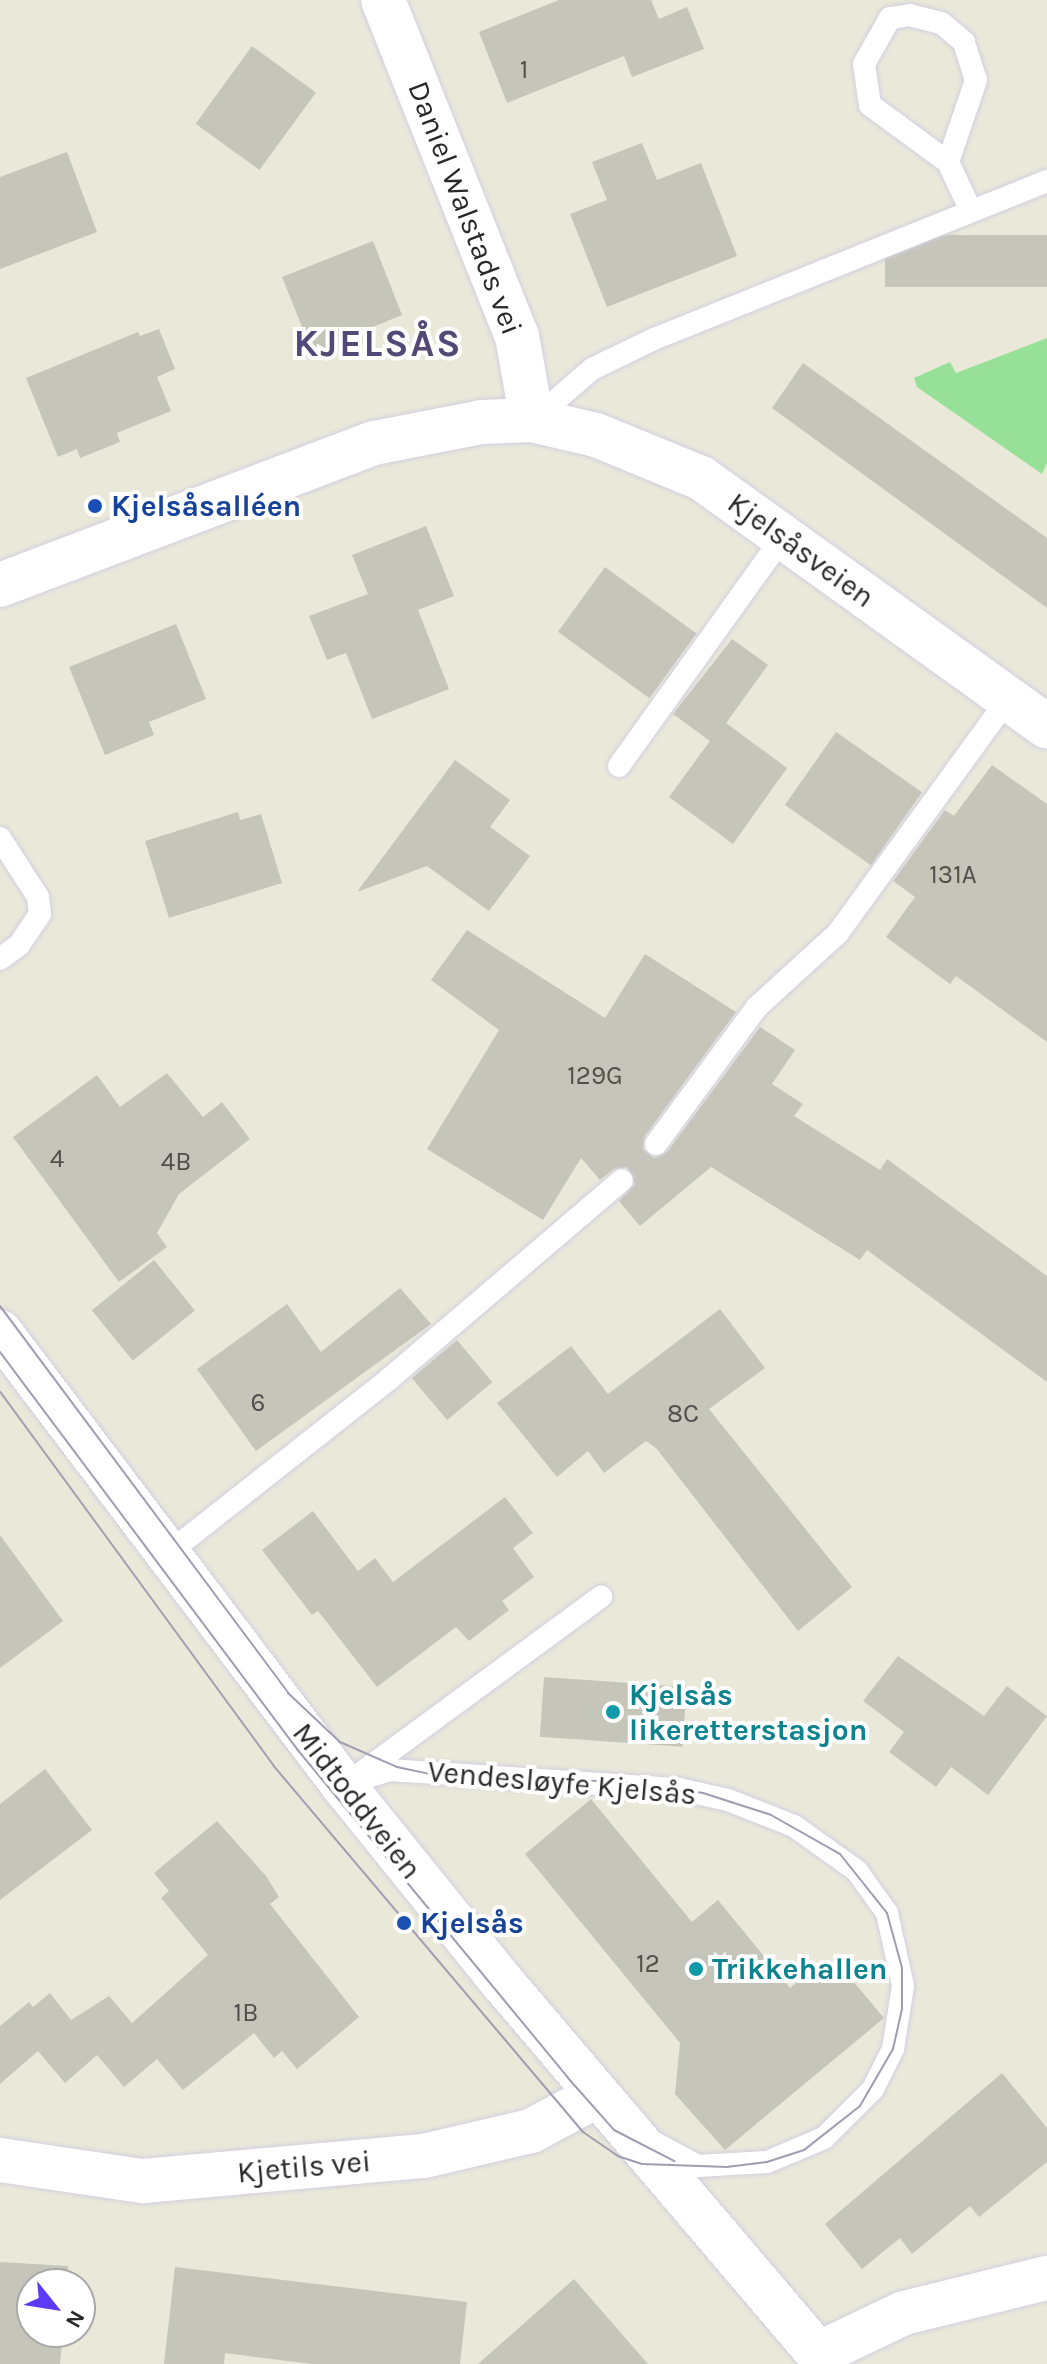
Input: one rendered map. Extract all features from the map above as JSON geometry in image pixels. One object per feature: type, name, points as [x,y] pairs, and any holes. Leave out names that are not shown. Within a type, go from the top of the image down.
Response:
[{"type":"street","name":"Daniel Walstads vei","points":[[383,0],[517,336],[532,420]]},
{"type":"street","name":"Kjelsåsveien","points":[[0,585],[374,443],[429,430],[532,420],[654,455],[701,478],[1047,727]]},
{"type":"street","name":"Midtoddveien","points":[[0,1332],[343,1785],[608,2107],[824,2358]]},
{"type":"street","name":"Kjetils vei","points":[[0,2160],[143,2181],[424,2156],[531,2131],[608,2107]]},
{"type":"street","points":[[824,2358],[904,2313],[1047,2278]]},
{"type":"lane","points":[[948,162],[976,80],[964,42],[941,23],[910,15],[890,18],[864,64],[870,105],[948,162],[970,209]]},
{"type":"lane","points":[[532,420],[592,369],[970,209],[1047,181]]},
{"type":"lane","points":[[619,766],[783,537]]},
{"type":"lane","points":[[656,1144],[757,1007],[838,933],[1008,699]]},
{"type":"lane","points":[[0,838],[38,897],[40,914],[19,945],[0,959]]},
{"type":"lane","points":[[167,1554],[389,1379],[622,1180]]},
{"type":"lane","points":[[343,1785],[601,1597]]},
{"type":"lane","name":"Vendesløyfe Kjelsås","points":[[343,1785],[390,1770],[679,1789],[783,1820],[818,1838],[857,1871],[887,1913],[903,1986],[893,2049],[860,2106],[804,2150],[767,2162],[728,2167],[698,2166],[608,2107]]},
{"type":"green space","points":[[1047,338],[1047,463],[1042,474],[917,387],[914,378],[950,362],[956,373]]},
{"type":"building","points":[[559,0],[651,0],[659,19],[687,7],[704,49],[632,77],[624,56],[507,103],[479,32]]},
{"type":"building","points":[[252,46],[316,92],[259,170],[196,124]]},
{"type":"building","points":[[642,143],[657,180],[701,163],[737,256],[607,307],[570,214],[607,200],[592,162]]},
{"type":"building","points":[[67,152],[97,232],[0,269],[0,177]]},
{"type":"building","points":[[885,235],[1047,235],[1047,287],[885,287]]},
{"type":"building","points":[[373,241],[402,315],[361,332],[364,339],[315,359],[282,277]]},
{"type":"building","points":[[159,329],[175,369],[157,377],[171,411],[117,433],[120,442],[80,458],[77,449],[58,457],[26,378],[138,332],[140,336]]},
{"type":"building","points":[[803,363],[1047,538],[1047,608],[772,408]]},
{"type":"building","points":[[426,526],[454,596],[418,610],[449,689],[372,719],[346,653],[327,660],[309,616],[368,594],[352,555]]},
{"type":"building","points":[[605,567],[696,633],[649,698],[558,632]]},
{"type":"building","points":[[176,624],[206,699],[149,722],[154,735],[105,755],[69,667]]},
{"type":"building","points":[[732,639],[768,665],[726,723],[787,768],[733,844],[669,797],[710,741],[673,714]]},
{"type":"building","points":[[836,732],[922,792],[871,865],[785,805]]},
{"type":"building","points":[[455,760],[510,800],[490,827],[530,856],[489,911],[427,866],[357,892]]},
{"type":"building","points":[[992,765],[1047,804],[1047,1042],[956,976],[950,984],[886,937],[915,897],[893,881],[945,810],[954,816]]},
{"type":"building","points":[[238,812],[240,820],[261,814],[282,883],[169,918],[145,841]]},
{"type":"building","points":[[467,930],[605,1018],[645,954],[736,1012],[645,1136],[643,1149],[654,1158],[667,1152],[760,1027],[795,1050],[772,1084],[803,1104],[794,1116],[880,1170],[887,1159],[1047,1276],[1047,1382],[867,1250],[860,1260],[711,1167],[640,1226],[619,1201],[635,1184],[627,1167],[614,1169],[600,1180],[581,1158],[543,1220],[427,1149],[499,1030],[431,980]]},
{"type":"building","points":[[167,1073],[203,1117],[222,1102],[250,1139],[179,1194],[157,1233],[167,1247],[119,1282],[13,1137],[97,1075],[120,1107]]},
{"type":"building","points":[[154,1260],[195,1311],[133,1361],[92,1310]]},
{"type":"building","points":[[400,1288],[431,1324],[256,1451],[197,1369],[287,1304],[321,1352]]},
{"type":"building","points":[[720,1309],[765,1368],[709,1409],[852,1587],[798,1631],[656,1448],[646,1441],[604,1473],[588,1451],[557,1477],[497,1403],[571,1346],[608,1394]]},
{"type":"building","points":[[457,1340],[492,1382],[447,1420],[412,1378]]},
{"type":"building","points":[[505,1497],[533,1533],[513,1548],[534,1577],[502,1601],[509,1610],[469,1641],[456,1627],[377,1687],[318,1611],[312,1615],[262,1550],[313,1511],[358,1571],[375,1558],[393,1582]]},
{"type":"building","points":[[0,1535],[63,1621],[0,1668]]},
{"type":"building","points":[[898,1656],[984,1716],[1007,1686],[1047,1716],[988,1795],[951,1767],[936,1787],[889,1752],[904,1732],[863,1701]]},
{"type":"building","name":"Kjelsås likeretterstasjon","points":[[544,1677],[687,1687],[682,1747],[540,1737]]},
{"type":"building","points":[[45,1769],[92,1830],[0,1900],[0,1804]]},
{"type":"building","name":"Trikkehallen","points":[[591,1799],[692,1922],[718,1900],[790,1988],[820,1964],[836,1983],[847,1974],[884,2018],[725,2150],[675,2094],[680,2043],[525,1854]]},
{"type":"building","points":[[217,1821],[266,1876],[279,1897],[270,1904],[359,2017],[297,2069],[282,2051],[274,2058],[254,2033],[183,2090],[157,2059],[124,2087],[97,2055],[65,2083],[38,2051],[0,2084],[0,2026],[29,2002],[33,2007],[50,1993],[71,2020],[109,1996],[132,2023],[208,1955],[161,1898],[169,1891],[154,1873]]},
{"type":"building","points":[[1002,2073],[1047,2128],[1047,2162],[979,2217],[970,2206],[912,2254],[900,2238],[862,2269],[825,2224]]},
{"type":"building","points":[[0,2262],[68,2266],[16,2268],[16,2348],[62,2348],[60,2364],[0,2364]]},
{"type":"building","points":[[175,2267],[467,2302],[460,2364],[312,2364],[225,2353],[224,2364],[164,2364]]},
{"type":"building","points":[[574,2279],[648,2364],[478,2364]]},
{"type":"tram line","points":[[0,1306],[288,1693],[340,1742],[397,1767],[435,1775],[624,1782],[703,1793],[771,1815],[840,1854],[887,1913],[902,1968],[902,2009],[893,2049],[860,2106],[804,2150],[767,2162],[728,2167],[642,2164],[618,2156],[583,2132],[274,1766],[0,1391]]},
{"type":"tram line","points":[[0,1352],[297,1749],[568,2078],[614,2130],[674,2161]]},
{"type":"place","name":"Kjelsåsalléen","points":[[95,506]]},
{"type":"place","name":"Kjelsås likeretterstasjon","points":[[613,1712]]},
{"type":"place","name":"Kjelsås","points":[[404,1923]]},
{"type":"place","name":"Trikkehallen","points":[[696,1969]]},
{"type":"district","name":"KJELSÅS","points":[[378,344]]}]
